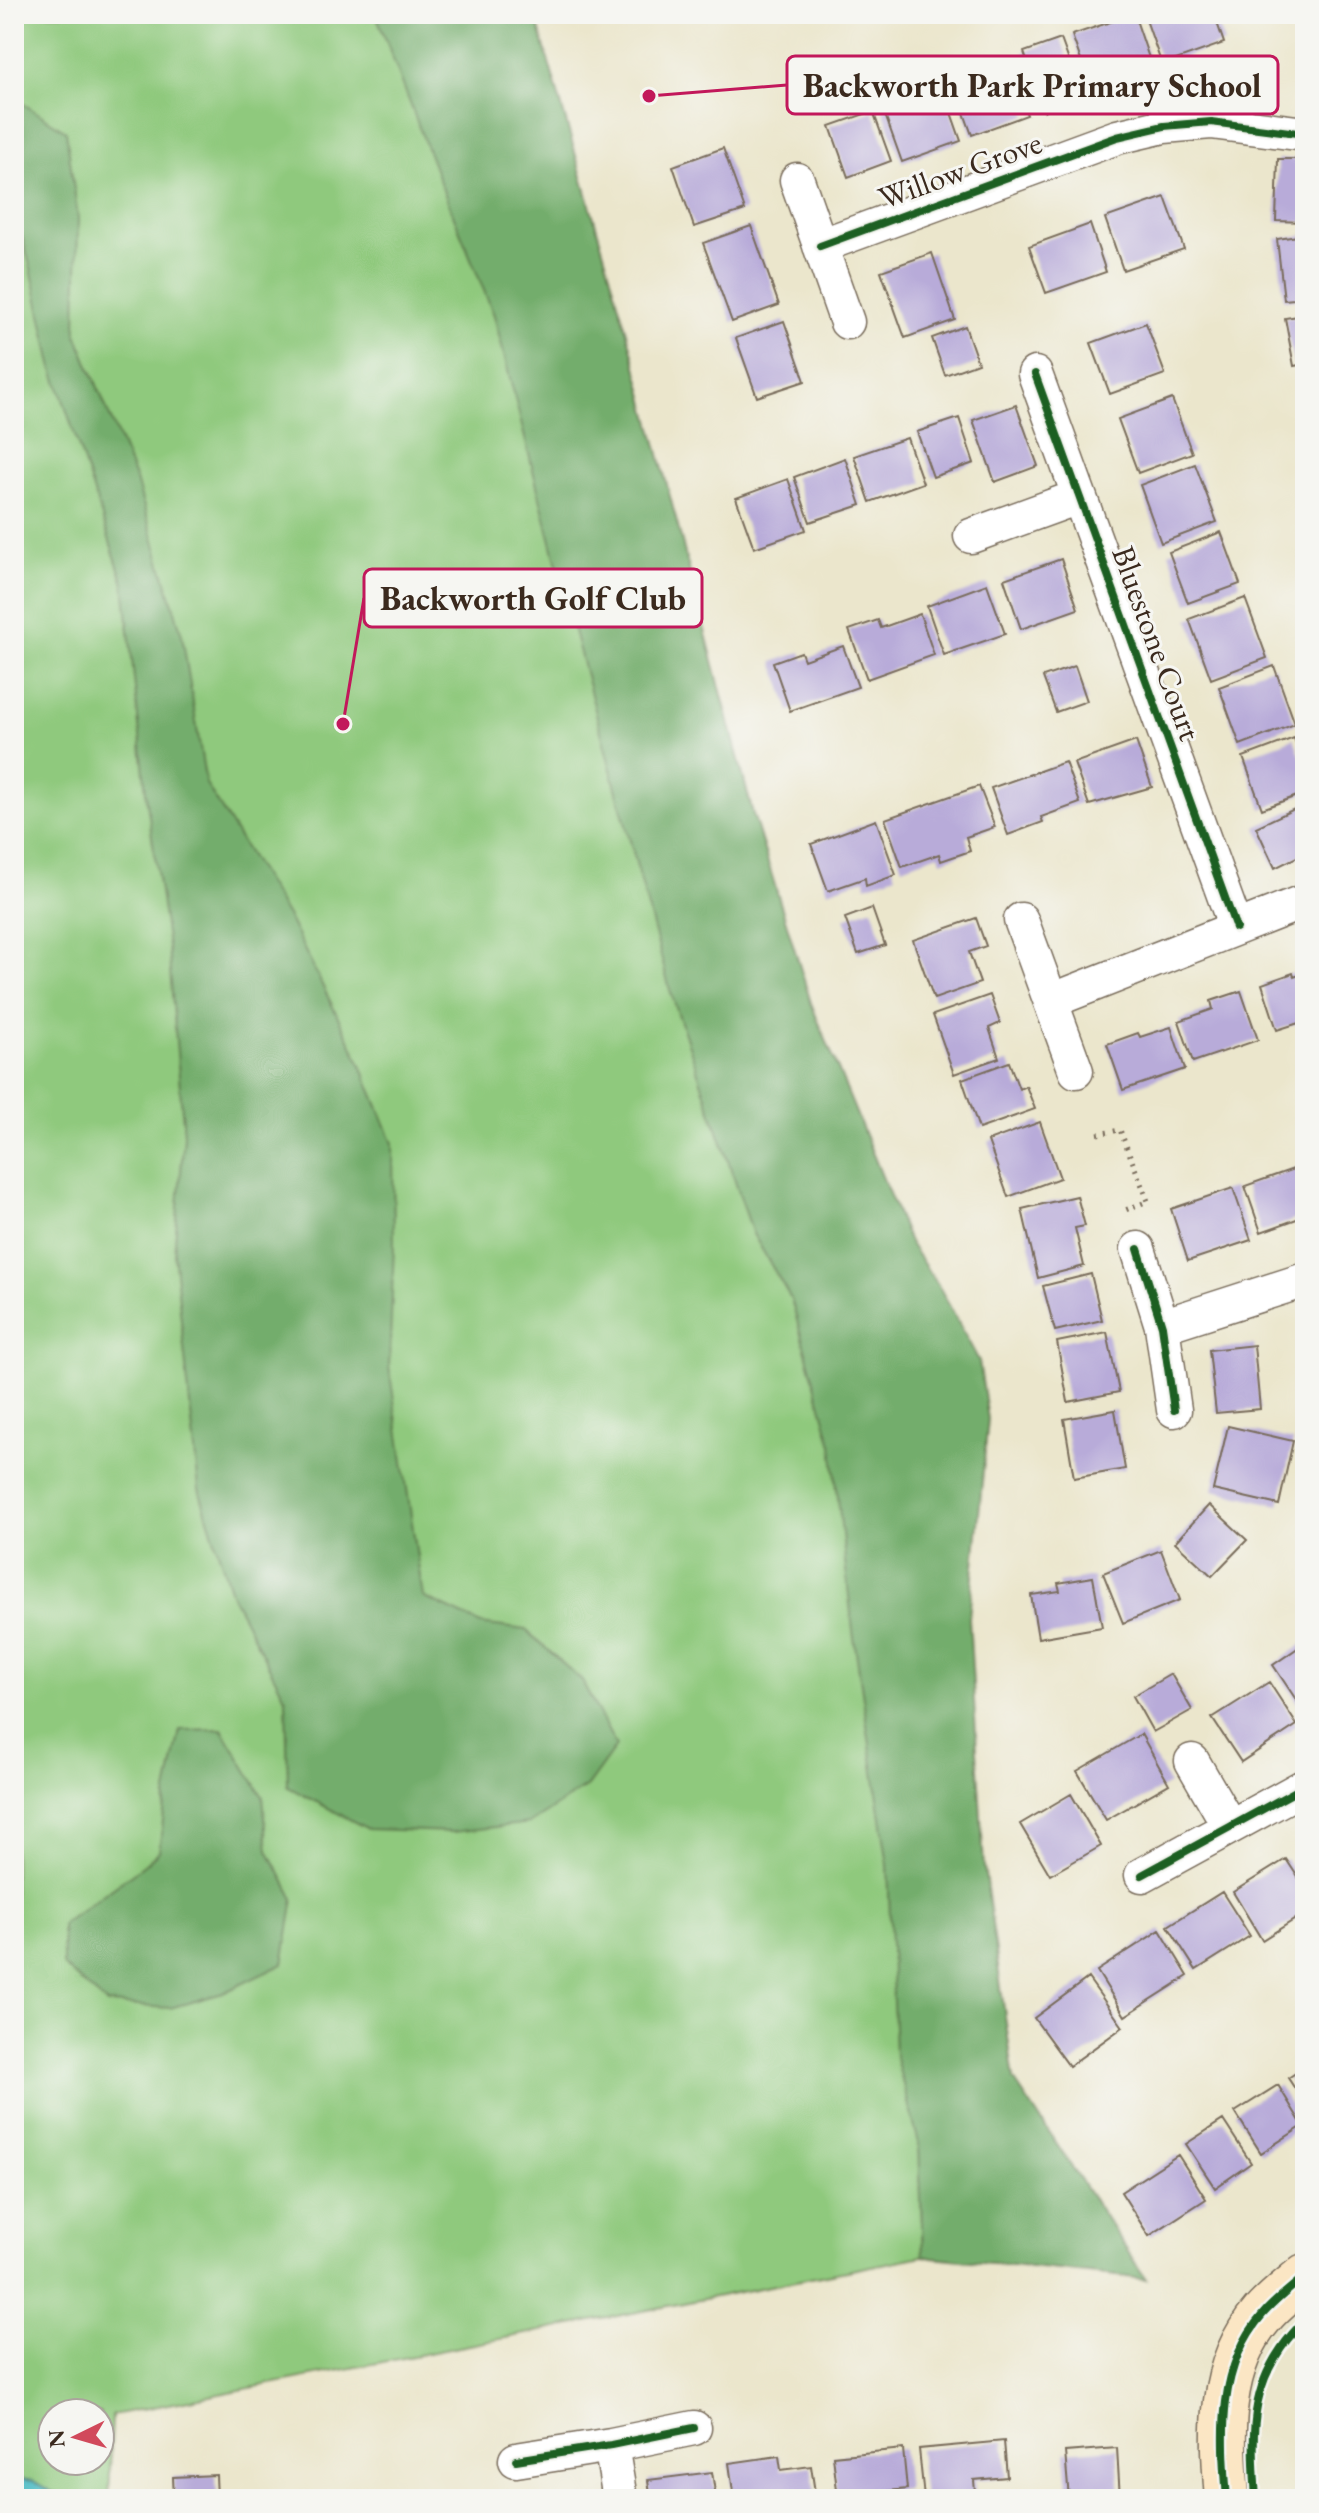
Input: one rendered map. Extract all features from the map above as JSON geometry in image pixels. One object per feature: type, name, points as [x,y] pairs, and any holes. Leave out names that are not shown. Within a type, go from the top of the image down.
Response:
[{"type":"street","name":"Willow Grove","points":[[820,246],[1117,137],[1164,126],[1211,122],[1305,134]]},
{"type":"street","points":[[797,180],[847,322]]},
{"type":"street","name":"Bluestone Court","points":[[1035,374],[1236,928]]},
{"type":"street","points":[[971,536],[1078,497]]},
{"type":"street","points":[[1051,1001],[1305,901]]},
{"type":"street","points":[[1021,920],[1076,1071]]},
{"type":"street","points":[[1138,1249],[1162,1326],[1174,1410]]},
{"type":"street","points":[[1162,1326],[1305,1280]]},
{"type":"street","points":[[1192,1761],[1230,1827]]},
{"type":"street","points":[[1142,1875],[1305,1786]]},
{"type":"street","points":[[1227,2499],[1223,2414],[1226,2390],[1235,2363],[1262,2315],[1305,2276]]},
{"type":"street","points":[[516,2460],[694,2428]]},
{"type":"street","points":[[611,2445],[620,2499]]},
{"type":"path","points":[[1098,1134],[1120,1130],[1148,1201],[1123,1211]]},
{"type":"green space","points":[[14,14],[477,14],[816,1248],[912,1905],[923,2256],[116,2414],[116,2397],[36,2397],[36,2477],[110,2477],[109,2499],[14,2499]]},
{"type":"green space","points":[[376,14],[535,14],[630,343],[753,814],[812,1006],[909,1242],[941,1290],[979,1361],[988,1419],[969,1618],[984,1867],[1014,2080],[1146,2279],[923,2256],[919,2143],[895,2055],[888,1865],[853,1631],[832,1445],[791,1299],[753,1234],[670,990],[566,601],[494,315]]},
{"type":"green space","points":[[22,103],[66,131],[78,218],[76,334],[136,480],[182,635],[206,784],[290,921],[356,1053],[393,1143],[394,1245],[389,1367],[423,1597],[481,1624],[526,1630],[582,1681],[616,1746],[587,1786],[530,1823],[453,1832],[368,1829],[288,1787],[286,1699],[232,1596],[199,1489],[174,1254],[184,1135],[168,947],[147,802],[124,584],[53,369],[31,268],[14,210],[14,110]]},
{"type":"green space","points":[[222,1729],[263,1797],[268,1850],[294,1899],[283,1964],[223,1993],[170,2008],[107,2004],[63,1966],[62,1924],[159,1851],[180,1730]]},
{"type":"water","points":[[14,2478],[33,2481],[64,2499],[14,2499]]},
{"type":"building","points":[[1134,14],[1152,67],[1091,89],[1072,35]]},
{"type":"building","points":[[1144,14],[1214,14],[1224,43],[1162,65]]},
{"type":"building","points":[[1061,39],[1082,97],[1044,111],[1024,52]]},
{"type":"building","points":[[1010,65],[1027,115],[972,135],[954,85]]},
{"type":"building","points":[[942,87],[961,141],[902,162],[883,109]]},
{"type":"building","points":[[873,111],[891,161],[848,177],[830,126]]},
{"type":"building","points":[[723,148],[745,210],[694,227],[673,166]]},
{"type":"building","points":[[1278,159],[1305,159],[1305,222],[1276,221]]},
{"type":"building","points":[[1165,197],[1184,249],[1123,270],[1105,218]]},
{"type":"building","points":[[1090,224],[1106,272],[1046,293],[1029,246]]},
{"type":"building","points":[[751,226],[779,305],[732,322],[703,243]]},
{"type":"building","points":[[1305,235],[1305,298],[1284,300],[1277,239]]},
{"type":"building","points":[[932,253],[955,320],[905,338],[881,271]]},
{"type":"building","points":[[1305,315],[1305,364],[1294,366],[1285,318]]},
{"type":"building","points":[[784,321],[805,381],[757,397],[736,338]]},
{"type":"building","points":[[1146,323],[1165,374],[1110,394],[1091,343]]},
{"type":"building","points":[[965,326],[978,363],[945,375],[932,338]]},
{"type":"building","points":[[1172,399],[1192,453],[1138,473],[1118,419]]},
{"type":"building","points":[[1016,405],[1038,466],[995,482],[973,420]]},
{"type":"building","points":[[959,418],[974,463],[933,477],[917,432]]},
{"type":"building","points":[[907,438],[923,483],[870,502],[854,456]]},
{"type":"building","points":[[845,458],[861,505],[810,522],[794,477]]},
{"type":"building","points":[[1195,464],[1217,522],[1161,543],[1140,485]]},
{"type":"building","points":[[788,479],[806,530],[754,548],[736,498]]},
{"type":"building","points":[[1221,532],[1240,584],[1188,603],[1169,552]]},
{"type":"building","points":[[1061,559],[1078,609],[1021,629],[1004,579]]},
{"type":"building","points":[[987,584],[1005,634],[944,655],[927,606]]},
{"type":"building","points":[[1245,598],[1267,658],[1211,679],[1189,619]]},
{"type":"building","points":[[920,614],[934,655],[867,679],[849,630],[878,620],[881,628]]},
{"type":"building","points":[[843,646],[858,687],[790,711],[773,662],[801,652],[804,660]]},
{"type":"building","points":[[1075,666],[1087,701],[1056,712],[1043,677]]},
{"type":"building","points":[[1274,666],[1295,724],[1240,745],[1219,687]]},
{"type":"building","points":[[1294,738],[1305,768],[1305,793],[1262,809],[1243,757]]},
{"type":"building","points":[[1136,741],[1152,787],[1089,805],[1074,763]]},
{"type":"building","points":[[1065,762],[1080,803],[1041,817],[1043,822],[1008,835],[991,788]]},
{"type":"building","points":[[979,786],[995,827],[966,837],[970,851],[941,861],[939,854],[902,867],[885,819]]},
{"type":"building","points":[[1305,804],[1305,853],[1275,868],[1256,827]]},
{"type":"building","points":[[876,820],[896,875],[866,886],[865,878],[828,891],[811,844]]},
{"type":"building","points":[[872,908],[885,945],[858,954],[845,918]]},
{"type":"building","points":[[976,918],[986,946],[969,952],[980,983],[934,999],[913,940]]},
{"type":"building","points":[[1293,973],[1294,977],[1305,973],[1305,1021],[1277,1030],[1262,984]]},
{"type":"building","points":[[1241,991],[1258,1040],[1193,1062],[1179,1021],[1213,1009],[1211,1001]]},
{"type":"building","points":[[990,995],[1000,1023],[989,1028],[999,1058],[954,1074],[933,1015]]},
{"type":"building","points":[[1171,1027],[1185,1069],[1123,1090],[1107,1044],[1138,1033],[1140,1037]]},
{"type":"building","points":[[1009,1062],[1019,1089],[1026,1086],[1035,1109],[979,1129],[962,1079]]},
{"type":"building","points":[[1040,1122],[1060,1178],[1008,1197],[988,1141]]},
{"type":"building","points":[[1305,1165],[1305,1216],[1261,1232],[1245,1186]]},
{"type":"building","points":[[1233,1188],[1251,1240],[1188,1261],[1171,1209]]},
{"type":"building","points":[[1077,1196],[1085,1226],[1075,1228],[1084,1266],[1038,1278],[1022,1209]]},
{"type":"building","points":[[1091,1274],[1102,1320],[1055,1331],[1043,1286]]},
{"type":"building","points":[[1107,1332],[1119,1392],[1068,1402],[1057,1342]]},
{"type":"building","points":[[1254,1345],[1260,1409],[1216,1413],[1209,1350]]},
{"type":"building","points":[[1115,1410],[1125,1469],[1074,1478],[1064,1419]]},
{"type":"building","points":[[1228,1426],[1293,1441],[1279,1505],[1213,1490]]},
{"type":"building","points":[[1209,1505],[1247,1540],[1212,1576],[1175,1542]]},
{"type":"building","points":[[1161,1550],[1180,1600],[1123,1623],[1103,1573]]},
{"type":"building","points":[[1093,1577],[1102,1627],[1038,1638],[1031,1595],[1060,1591],[1058,1583]]},
{"type":"building","points":[[1305,1643],[1305,1713],[1273,1665]]},
{"type":"building","points":[[1171,1674],[1192,1710],[1153,1732],[1133,1696]]},
{"type":"building","points":[[1269,1682],[1297,1725],[1241,1762],[1212,1718]]},
{"type":"building","points":[[1141,1734],[1169,1784],[1106,1820],[1077,1771]]},
{"type":"building","points":[[1071,1794],[1101,1846],[1050,1875],[1020,1824]]},
{"type":"building","points":[[1286,1859],[1305,1888],[1305,1913],[1262,1940],[1233,1892]]},
{"type":"building","points":[[1222,1892],[1250,1936],[1196,1970],[1168,1926]]},
{"type":"building","points":[[1160,1930],[1188,1976],[1125,2016],[1097,1971]]},
{"type":"building","points":[[1088,1978],[1123,2027],[1069,2066],[1034,2018]]},
{"type":"building","points":[[1305,2067],[1305,2104],[1288,2078]]},
{"type":"building","points":[[1278,2085],[1303,2126],[1261,2153],[1235,2112]]},
{"type":"building","points":[[1223,2120],[1251,2163],[1215,2188],[1186,2144]]},
{"type":"building","points":[[1178,2155],[1206,2199],[1149,2236],[1121,2192]]},
{"type":"building","points":[[1004,2441],[1007,2477],[974,2480],[975,2492],[924,2498],[919,2449]]},
{"type":"building","points":[[1117,2448],[1120,2499],[1069,2499],[1065,2452]]},
{"type":"building","points":[[903,2449],[907,2489],[870,2493],[871,2499],[838,2499],[833,2456]]},
{"type":"building","points":[[779,2456],[781,2470],[811,2466],[816,2499],[734,2499],[729,2463]]},
{"type":"building","points":[[712,2472],[716,2499],[651,2499],[648,2480]]},
{"type":"building","points":[[216,2475],[217,2499],[174,2499],[173,2477]]},
{"type":"cycle path","points":[[820,246],[1117,137],[1164,126],[1211,122],[1305,134]]},
{"type":"cycle path","points":[[1035,374],[1236,928]]},
{"type":"cycle path","points":[[1138,1249],[1162,1326],[1174,1410]]},
{"type":"cycle path","points":[[1142,1875],[1305,1786]]},
{"type":"cycle path","points":[[1227,2499],[1224,2426],[1230,2379],[1237,2356],[1263,2314],[1305,2276]]},
{"type":"cycle path","points":[[1256,2499],[1254,2448],[1258,2402],[1273,2361],[1305,2320]]},
{"type":"cycle path","points":[[516,2460],[694,2428]]},
{"type":"place","name":"Backworth Park Primary School","points":[[649,96]]},
{"type":"place","name":"Backworth Golf Club","points":[[343,724]]}]
